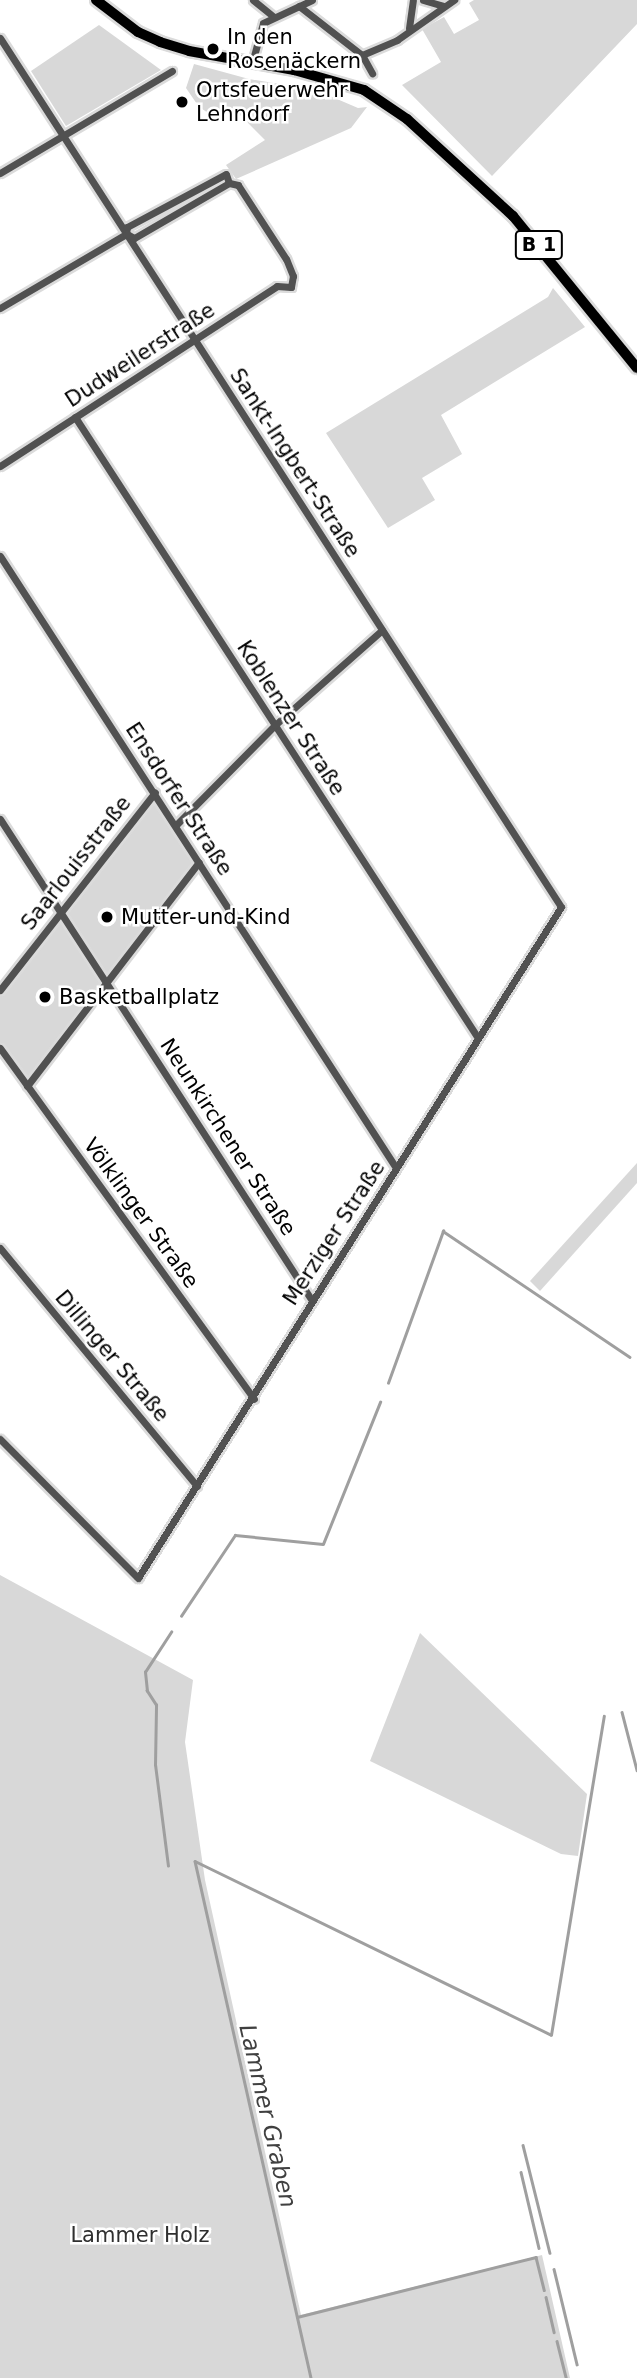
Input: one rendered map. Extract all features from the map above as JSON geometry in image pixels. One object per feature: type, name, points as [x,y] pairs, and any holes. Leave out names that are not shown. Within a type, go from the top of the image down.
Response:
[{"type":"main road","name":"B 1","points":[[96,0],[138,32],[160,41],[364,90],[407,119],[513,216],[637,368]]},
{"type":"street","points":[[253,0],[273,16]]},
{"type":"street","points":[[252,62],[263,23],[312,0]]},
{"type":"street","points":[[409,28],[413,0]]},
{"type":"street","points":[[423,0],[444,6]]},
{"type":"street","points":[[362,55],[397,40],[409,28],[454,0]]},
{"type":"street","points":[[299,6],[362,55],[372,73]]},
{"type":"street","name":"Sankt-Ingbert-Straße","points":[[0,38],[561,907]]},
{"type":"street","points":[[0,173],[172,71]]},
{"type":"street","points":[[222,172],[229,183],[134,238],[126,234],[127,227],[222,172]]},
{"type":"street","name":"Dudweilerstraße","points":[[0,466],[277,286],[291,287],[293,276],[238,185],[229,183]]},
{"type":"street","points":[[0,308],[126,234]]},
{"type":"street","name":"Koblenzer Straße","points":[[75,417],[478,1038]]},
{"type":"street","name":"Ensdorfer Straße","points":[[0,556],[396,1168]]},
{"type":"street","points":[[176,825],[275,725],[382,630]]},
{"type":"street","name":"Saarlouisstraße","points":[[0,990],[155,792]]},
{"type":"street","name":"Neunkirchener Straße","points":[[0,820],[107,980],[312,1299]]},
{"type":"street","points":[[27,1086],[199,862]]},
{"type":"street","name":"Merziger Straße","points":[[0,1439],[138,1578],[254,1399],[312,1299],[561,907]]},
{"type":"street","name":"Völklinger Straße","points":[[1,1052],[254,1399]]},
{"type":"street","name":"Dillinger Straße","points":[[0,1248],[197,1486]]},
{"type":"green space","points":[[474,0],[637,0],[637,24],[492,176],[402,85],[441,62],[422,29],[444,17],[454,34],[479,20],[469,3]]},
{"type":"green space","points":[[99,25],[161,70],[66,126],[31,71]]},
{"type":"green space","points":[[194,64],[249,79],[316,90],[358,108],[367,107],[351,128],[236,179],[226,165],[265,140],[233,108],[216,118],[199,107],[186,88]]},
{"type":"green space","points":[[553,288],[585,327],[441,415],[462,454],[422,478],[435,500],[388,528],[326,433],[548,297]]},
{"type":"green space","points":[[155,792],[199,862],[27,1086],[0,1048],[0,990]]},
{"type":"green space","points":[[637,1163],[637,1183],[540,1291],[530,1281]]},
{"type":"green space","name":"Lammer Holz","points":[[0,1575],[193,1680],[185,1742],[205,1880],[301,2315],[542,2255],[570,2378],[0,2378]]},
{"type":"green space","points":[[420,1633],[587,1794],[578,1856],[561,1854],[370,1761]]},
{"type":"waterway","points":[[388,1383],[443,1231],[630,1357]]},
{"type":"waterway","points":[[181,1616],[235,1535],[323,1544],[380,1402]]},
{"type":"waterway","points":[[168,1866],[155,1765],[156,1705],[147,1691],[145,1672],[171,1632]]},
{"type":"waterway","points":[[622,1712],[637,1770]]},
{"type":"waterway","points":[[195,1861],[551,2035],[604,1716]]},
{"type":"waterway","name":"Lammer Graben","points":[[195,1861],[311,2378]]},
{"type":"waterway","points":[[523,2145],[550,2253]]},
{"type":"waterway","points":[[521,2172],[539,2248]]},
{"type":"waterway","points":[[297,2317],[536,2257],[544,2290]]},
{"type":"waterway","points":[[554,2269],[577,2364]]},
{"type":"waterway","points":[[546,2297],[554,2332]]},
{"type":"waterway","points":[[557,2341],[566,2378]]},
{"type":"place","name":"In den Rosenäckern","points":[[213,49]]},
{"type":"place","name":"Ortsfeuerwehr Lehndorf","points":[[182,102]]},
{"type":"place","name":"Mutter-und-Kind","points":[[107,917]]},
{"type":"place","name":"Basketballplatz","points":[[45,997]]}]
